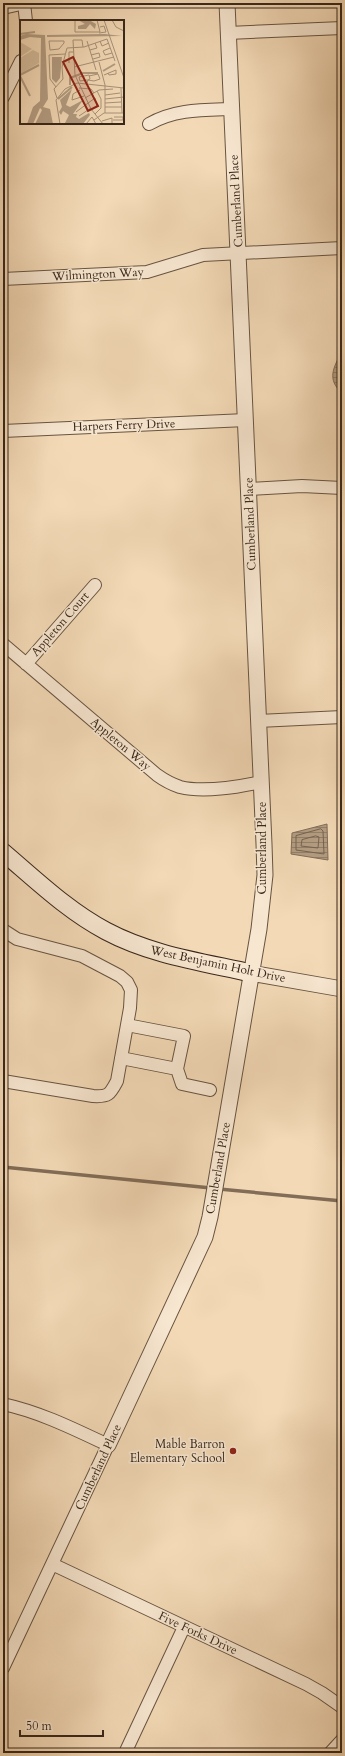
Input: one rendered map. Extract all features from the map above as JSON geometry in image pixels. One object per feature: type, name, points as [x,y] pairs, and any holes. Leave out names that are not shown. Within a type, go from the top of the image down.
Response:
[{"type":"main road","name":"West Benjamin Holt Drive","points":[[3,852],[73,910],[106,931],[136,945],[165,954],[251,973]]},
{"type":"street","points":[[3,8],[24,3],[26,20]]},
{"type":"street","name":"Cumberland Place","points":[[3,1668],[205,1237],[210,1217],[259,929],[265,874],[227,3]]},
{"type":"street","points":[[228,33],[342,28]]},
{"type":"street","points":[[3,97],[20,63]]},
{"type":"street","points":[[149,124],[161,117],[181,112],[232,109]]},
{"type":"street","name":"Wilmington Way","points":[[3,279],[147,272],[193,256],[342,248]]},
{"type":"street","name":"Harpers Ferry Drive","points":[[3,431],[246,420]]},
{"type":"street","points":[[249,489],[302,486],[342,488]]},
{"type":"street","name":"Appleton Court","points":[[26,664],[95,585]]},
{"type":"street","name":"Appleton Way","points":[[3,644],[157,775],[170,783],[186,788],[196,789],[231,788],[261,782]]},
{"type":"street","points":[[258,721],[342,717]]},
{"type":"street","points":[[3,930],[17,939],[82,956],[120,976],[127,982],[131,990],[127,1024],[117,1081],[112,1092],[104,1097],[3,1081]]},
{"type":"street","name":"West Benjamin Holt Drive","points":[[251,973],[342,989]]},
{"type":"street","points":[[127,1024],[184,1036],[177,1069],[182,1084],[210,1090]]},
{"type":"street","points":[[121,1058],[177,1069]]},
{"type":"street","points":[[3,1404],[20,1408],[51,1419],[108,1445]]},
{"type":"street","name":"Five Forks Drive","points":[[52,1564],[306,1684],[342,1707]]},
{"type":"street","points":[[125,1753],[184,1627]]},
{"type":"street","points":[[330,1753],[342,1740]]},
{"type":"water","points":[[342,351],[342,393],[334,383],[333,373],[336,362]]},
{"type":"water","points":[[327,824],[328,860],[291,854],[292,833]]},
{"type":"waterway","points":[[3,1167],[211,1188]]},
{"type":"waterway","points":[[219,1189],[342,1201]]},
{"type":"place","name":"Mable Barron Elementary School","points":[[233,1451]]}]
